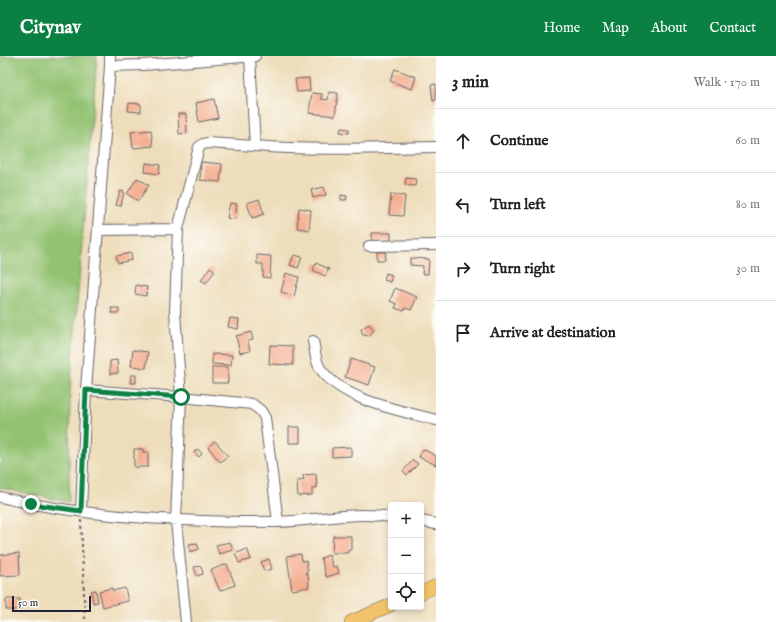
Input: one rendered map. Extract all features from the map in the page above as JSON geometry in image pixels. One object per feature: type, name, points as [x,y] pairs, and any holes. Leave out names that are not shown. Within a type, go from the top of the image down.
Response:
[{"type":"main road","points":[[424,592],[436,586]]},
{"type":"main road","points":[[351,622],[388,606]]},
{"type":"street","points":[[81,511],[86,390],[110,61],[144,65],[253,56],[255,146]]},
{"type":"street","points":[[186,622],[176,520],[181,397],[175,312],[178,229],[198,147],[208,143],[274,148],[436,147]]},
{"type":"street","points":[[98,230],[178,229]]},
{"type":"street","points":[[369,246],[436,245]]},
{"type":"street","points":[[313,341],[319,366],[331,381],[352,395],[371,402],[436,420]]},
{"type":"street","points":[[86,390],[252,404],[261,411],[265,418],[278,522]]},
{"type":"street","points":[[0,497],[31,504],[81,511],[176,520],[278,522],[360,515],[388,516]]},
{"type":"street","points":[[424,522],[436,524]]},
{"type":"path","points":[[81,511],[85,622]]},
{"type":"green space","points":[[0,56],[97,56],[70,393],[69,502],[0,488]]},
{"type":"building","points":[[395,69],[416,77],[412,89],[390,81]]},
{"type":"building","points":[[309,78],[310,91],[297,92],[295,79]]},
{"type":"building","points":[[436,84],[436,100],[433,101],[431,85]]},
{"type":"building","points":[[329,92],[338,93],[335,116],[309,113],[312,93],[322,94],[321,99],[328,100]]},
{"type":"building","points":[[214,99],[218,118],[199,122],[196,103]]},
{"type":"building","points":[[129,103],[141,104],[141,112],[128,111]]},
{"type":"building","points":[[178,114],[186,114],[187,133],[179,134]]},
{"type":"building","points":[[341,128],[349,129],[349,133],[340,132]]},
{"type":"building","points":[[151,130],[153,146],[133,148],[131,132]]},
{"type":"building","points":[[201,162],[222,164],[220,182],[200,180]]},
{"type":"building","points":[[146,163],[160,165],[159,174],[145,172]]},
{"type":"building","points":[[137,178],[149,185],[138,201],[127,194]]},
{"type":"building","points":[[406,178],[416,179],[415,186],[405,185]]},
{"type":"building","points":[[324,187],[326,195],[313,198],[311,190]]},
{"type":"building","points":[[120,191],[124,192],[121,206],[116,205]]},
{"type":"building","points":[[391,194],[405,196],[403,216],[389,215]]},
{"type":"building","points":[[341,195],[347,196],[346,200],[341,200]]},
{"type":"building","points":[[259,199],[264,214],[252,218],[247,203]]},
{"type":"building","points":[[230,203],[237,204],[235,219],[227,218]]},
{"type":"building","points":[[299,208],[311,210],[309,230],[297,228]]},
{"type":"building","points":[[372,233],[391,233],[391,241],[372,241]]},
{"type":"building","points":[[377,252],[386,252],[385,260],[377,260]]},
{"type":"building","points":[[131,253],[132,260],[118,263],[116,256]]},
{"type":"building","points":[[257,255],[271,256],[270,278],[263,277],[263,264],[257,264]]},
{"type":"building","points":[[294,255],[302,257],[298,268],[290,265]]},
{"type":"building","points":[[410,258],[429,259],[428,274],[422,274],[423,266],[410,265]]},
{"type":"building","points":[[316,263],[329,269],[325,276],[313,270]]},
{"type":"building","points":[[210,267],[215,271],[206,283],[201,280]]},
{"type":"building","points":[[286,273],[299,277],[294,296],[281,292]]},
{"type":"building","points":[[386,273],[392,275],[390,282],[384,280]]},
{"type":"building","points":[[136,285],[147,287],[146,296],[135,294]]},
{"type":"building","points":[[395,288],[417,297],[411,310],[405,308],[404,311],[395,308],[397,304],[390,301]]},
{"type":"building","points":[[111,308],[119,308],[119,313],[112,313]]},
{"type":"building","points":[[230,318],[239,319],[238,329],[228,327]]},
{"type":"building","points":[[369,324],[374,330],[369,336],[363,335],[361,329]]},
{"type":"building","points":[[251,332],[253,340],[248,341],[250,351],[240,353],[236,336]]},
{"type":"building","points":[[270,345],[293,346],[293,365],[269,364]]},
{"type":"building","points":[[133,350],[148,352],[146,368],[131,366]]},
{"type":"building","points":[[212,354],[232,355],[231,365],[212,364]]},
{"type":"building","points":[[351,359],[375,367],[369,385],[345,377]]},
{"type":"building","points":[[117,360],[118,373],[110,374],[110,361]]},
{"type":"building","points":[[212,367],[228,367],[228,383],[212,383]]},
{"type":"building","points":[[131,375],[136,375],[136,383],[130,383]]},
{"type":"building","points":[[289,427],[300,427],[300,443],[289,443]]},
{"type":"building","points":[[215,441],[228,456],[220,462],[208,447]]},
{"type":"building","points":[[351,447],[351,456],[332,457],[332,448]]},
{"type":"building","points":[[134,449],[143,449],[143,452],[148,452],[148,467],[134,467]]},
{"type":"building","points":[[198,449],[202,454],[199,457],[194,452]]},
{"type":"building","points":[[423,449],[436,456],[436,465],[419,457]]},
{"type":"building","points":[[413,460],[418,464],[407,475],[403,471]]},
{"type":"building","points":[[316,474],[317,488],[312,488],[312,495],[298,496],[297,481],[304,480],[303,475]]},
{"type":"building","points":[[333,536],[351,536],[351,550],[348,550],[348,553],[332,553]]},
{"type":"building","points":[[230,542],[233,550],[219,554],[216,545]]},
{"type":"building","points":[[197,543],[199,549],[190,552],[189,544]]},
{"type":"building","points":[[247,549],[251,559],[239,563],[235,554]]},
{"type":"building","points":[[19,553],[20,575],[0,576],[0,555]]},
{"type":"building","points":[[301,554],[302,561],[306,561],[308,571],[306,571],[306,574],[308,574],[309,587],[292,590],[287,556]]},
{"type":"building","points":[[329,555],[333,567],[337,566],[339,573],[326,577],[321,558]]},
{"type":"building","points":[[269,559],[272,569],[264,571],[261,562]]},
{"type":"building","points":[[227,564],[235,585],[220,591],[211,570]]},
{"type":"building","points":[[201,566],[203,574],[197,576],[194,567]]},
{"type":"building","points":[[112,588],[113,591],[125,588],[128,601],[103,607],[99,591]]},
{"type":"building","points":[[96,590],[98,602],[93,603],[91,591]]},
{"type":"building","points":[[6,599],[20,599],[20,610],[6,610]]},
{"type":"route","points":[[31,504],[81,511],[86,390],[181,397]]}]
